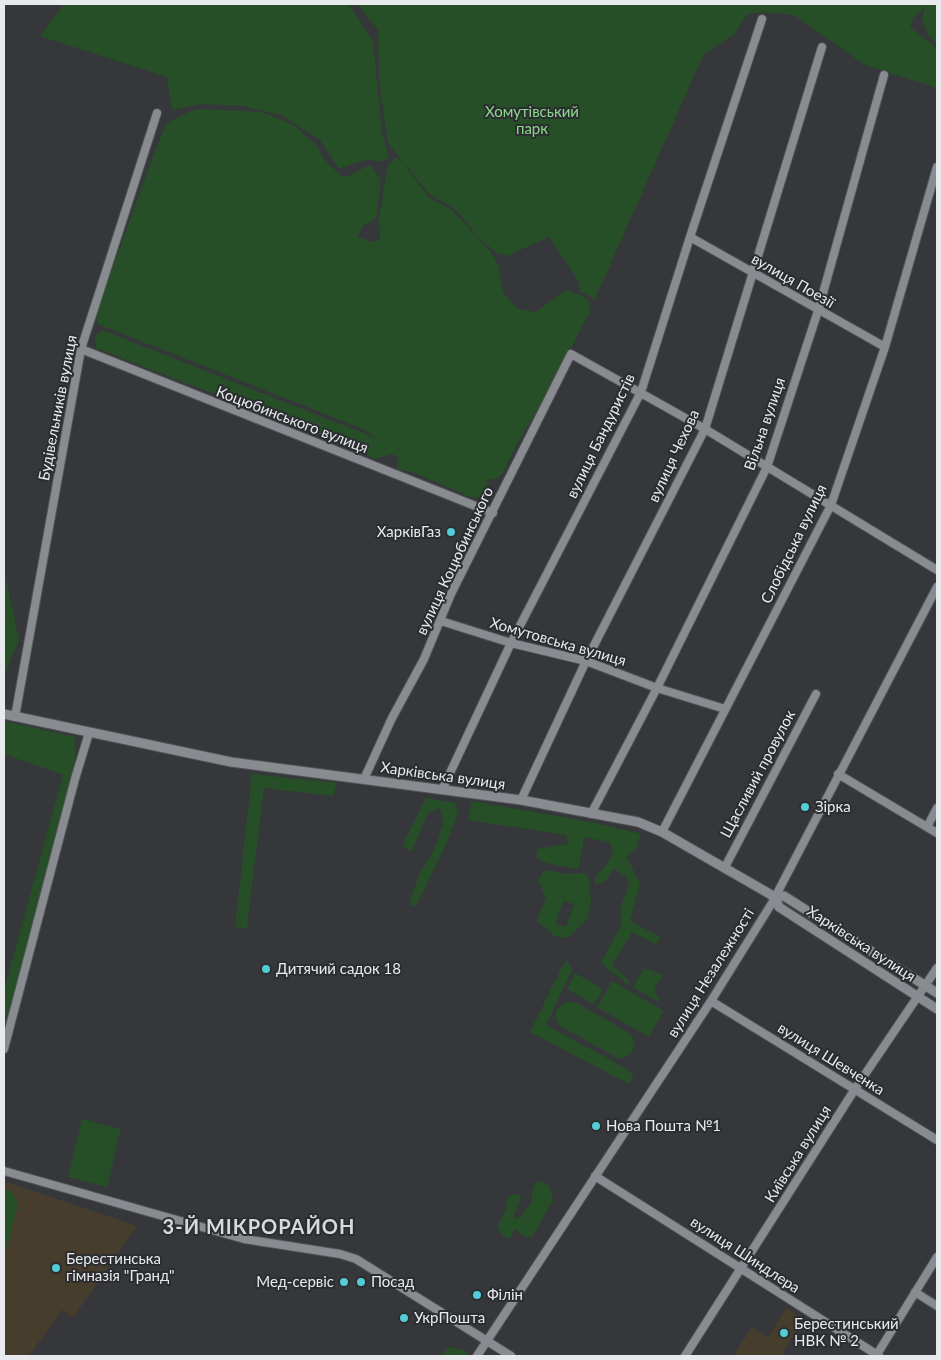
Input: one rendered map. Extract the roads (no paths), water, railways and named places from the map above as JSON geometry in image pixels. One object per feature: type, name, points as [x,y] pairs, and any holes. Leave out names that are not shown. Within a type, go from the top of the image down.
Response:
[{"type":"street","name":"вулиця Бандуристів","points":[[442,790],[511,643],[641,392],[690,236],[762,19]]},
{"type":"street","name":"вулиця Чехова","points":[[521,800],[586,661],[705,429],[754,275],[822,47]]},
{"type":"street","name":"Вільна вулиця","points":[[591,814],[657,688],[767,467],[818,311],[884,75]]},
{"type":"street","name":"Будівельників вулиця","points":[[15,717],[81,350],[157,113]]},
{"type":"street","name":"Слобідська вулиця","points":[[662,832],[831,506],[885,347],[937,167]]},
{"type":"street","name":"вулиця Поезії","points":[[690,236],[754,275],[885,347]]},
{"type":"street","name":"Коцюбинського вулиця","points":[[81,350],[493,513]]},
{"type":"street","name":"вулиця Коцюбинського","points":[[364,779],[441,621],[451,594],[571,354],[641,392]]},
{"type":"street","points":[[641,392],[937,570]]},
{"type":"street","name":"вулиця Незалежності","points":[[477,1356],[711,1001],[775,897],[937,587]]},
{"type":"street","name":"Хомутовська вулиця","points":[[441,621],[511,643],[586,661],[657,688],[725,709]]},
{"type":"street","name":"Щасливий провулок","points":[[724,867],[816,694]]},
{"type":"street","name":"Харківська вулиця","points":[[4,714],[231,762],[521,800],[638,822],[662,832],[775,897],[784,896],[937,993]]},
{"type":"street","points":[[4,1049],[75,779],[89,733]]},
{"type":"street","points":[[838,774],[937,833]]},
{"type":"street","points":[[927,827],[937,808]]},
{"type":"street","name":"Харківська вулиця","points":[[775,897],[779,907],[937,1009]]},
{"type":"street","name":"Київська вулиця","points":[[685,1356],[855,1089],[937,968]]},
{"type":"street","name":"вулиця Шевченка","points":[[711,1001],[937,1140]]},
{"type":"street","points":[[4,1171],[244,1239],[340,1254],[356,1259],[512,1356]]},
{"type":"street","name":"вулиця Шиндлера","points":[[596,1176],[877,1356]]},
{"type":"street","points":[[877,1356],[937,1257]]},
{"type":"street","points":[[915,1292],[937,1306]]},
{"type":"place","name":"ХарківГаз","points":[[451,532]]},
{"type":"place","name":"Зірка","points":[[805,807]]},
{"type":"place","name":"Дитячий садок 18","points":[[266,969]]},
{"type":"place","name":"Нова Пошта №1","points":[[596,1126]]},
{"type":"place","name":"Берестинська гімназія \"Гранд\"","points":[[56,1268]]},
{"type":"place","name":"Мед-сервіс","points":[[344,1282]]},
{"type":"place","name":"Посад","points":[[361,1282]]},
{"type":"place","name":"Філін","points":[[477,1295]]},
{"type":"place","name":"УкрПошта","points":[[404,1318]]},
{"type":"place","name":"Берестинський НВК № 2","points":[[784,1333]]},
{"type":"district","name":"3-Й МІКРОРАЙОН","points":[[259,1228]]},
{"type":"park label","name":"Хомутівський парк","points":[[532,120]]}]
